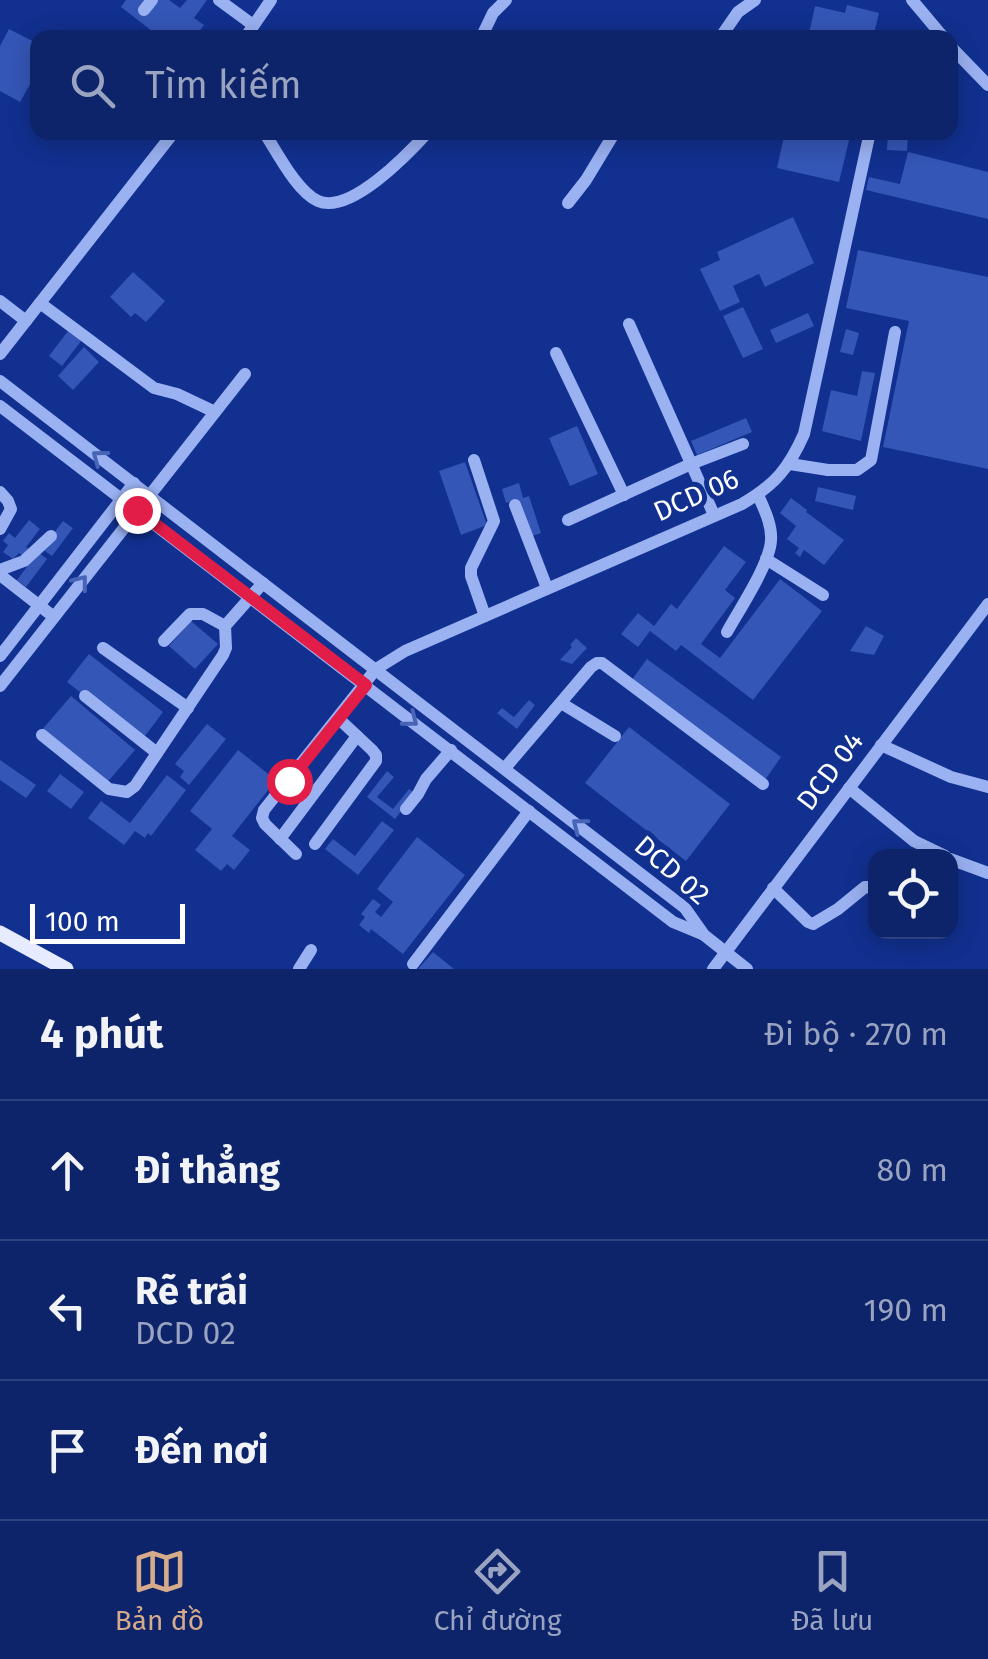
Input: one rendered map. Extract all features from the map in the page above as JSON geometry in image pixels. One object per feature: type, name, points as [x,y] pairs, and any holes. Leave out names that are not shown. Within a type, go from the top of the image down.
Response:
[{"type":"main road","points":[[0,933],[66,969]]},
{"type":"street","points":[[220,0],[247,30]]},
{"type":"street","points":[[250,30],[271,0]]},
{"type":"street","points":[[485,30],[506,0]]},
{"type":"street","points":[[726,30],[738,12],[756,0]]},
{"type":"street","points":[[912,0],[937,30]]},
{"type":"street","points":[[958,54],[988,86]]},
{"type":"street","points":[[0,354],[168,140]]},
{"type":"street","points":[[270,140],[303,188],[318,201],[332,204],[390,171],[420,140]]},
{"type":"street","points":[[568,203],[608,140]]},
{"type":"street","name":"DCD 06","points":[[280,839],[265,824],[264,810],[376,670],[405,651],[758,495],[790,464],[804,434],[868,140]]},
{"type":"street","points":[[0,300],[26,321]]},
{"type":"street","points":[[40,303],[154,388],[215,412]]},
{"type":"street","points":[[630,324],[714,515]]},
{"type":"street","points":[[790,464],[857,470],[871,460],[895,332]]},
{"type":"street","points":[[556,352],[624,495]]},
{"type":"street","points":[[0,686],[245,374]]},
{"type":"street","name":"DCD 02","points":[[0,381],[685,908],[704,935]]},
{"type":"street","name":"DCD 02","points":[[0,406],[672,922],[704,935]]},
{"type":"street","points":[[568,520],[743,444]]},
{"type":"street","points":[[474,460],[494,521],[471,568],[485,616]]},
{"type":"street","points":[[0,656],[134,484]]},
{"type":"street","points":[[0,492],[11,509],[0,529]]},
{"type":"street","points":[[726,632],[766,559],[771,542],[758,495]]},
{"type":"street","points":[[515,505],[548,588]]},
{"type":"street","points":[[51,536],[24,562],[0,572],[54,617]]},
{"type":"street","points":[[766,559],[823,595]]},
{"type":"street","points":[[42,735],[110,789],[127,792],[135,786],[224,656],[225,626],[263,583]]},
{"type":"street","name":"DCD 04","points":[[713,969],[988,604]]},
{"type":"street","points":[[164,640],[190,614],[203,614],[225,626]]},
{"type":"street","points":[[103,648],[188,708]]},
{"type":"street","points":[[505,768],[591,667],[602,663],[763,784]]},
{"type":"street","points":[[85,696],[157,753]]},
{"type":"street","points":[[561,702],[615,736]]},
{"type":"street","points":[[314,844],[376,761],[376,755],[339,718]]},
{"type":"street","points":[[296,854],[280,839],[357,736]]},
{"type":"street","points":[[881,746],[950,777],[988,787]]},
{"type":"street","points":[[406,809],[450,750]]},
{"type":"street","points":[[289,781],[310,800]]},
{"type":"street","points":[[849,788],[914,841],[930,849]]},
{"type":"street","points":[[413,964],[529,811]]},
{"type":"street","points":[[958,862],[988,873]]},
{"type":"street","points":[[773,888],[813,924],[868,887]]},
{"type":"street","points":[[704,935],[747,969]]},
{"type":"street","points":[[299,969],[311,950]]},
{"type":"building","points":[[126,0],[169,0],[180,8],[187,0],[207,0],[194,18],[204,25],[200,30],[151,30],[121,7]]},
{"type":"building","points":[[847,5],[879,13],[875,30],[810,30],[815,6],[845,13]]},
{"type":"building","points":[[9,29],[30,40],[30,84],[20,102],[0,91],[0,46]]},
{"type":"building","points":[[783,140],[849,140],[839,182],[777,168]]},
{"type":"building","points":[[888,140],[908,140],[907,151],[887,150]]},
{"type":"building","points":[[908,152],[988,172],[988,219],[866,190],[869,177],[900,184]]},
{"type":"building","points":[[793,217],[814,263],[765,287],[759,274],[733,286],[740,302],[720,311],[700,269],[720,260],[717,252]]},
{"type":"building","points":[[858,250],[988,277],[988,469],[883,447],[909,321],[846,308]]},
{"type":"building","points":[[133,272],[165,301],[146,322],[135,313],[131,317],[110,297]]},
{"type":"building","points":[[743,307],[763,349],[743,358],[723,316]]},
{"type":"building","points":[[808,313],[814,326],[776,343],[770,330]]},
{"type":"building","points":[[846,329],[859,333],[853,355],[840,352]]},
{"type":"building","points":[[68,331],[81,341],[62,366],[49,356]]},
{"type":"building","points":[[84,347],[99,362],[73,390],[58,376]]},
{"type":"building","points":[[862,371],[875,373],[861,441],[822,431],[831,390],[857,396]]},
{"type":"building","points":[[746,418],[752,432],[697,455],[691,441]]},
{"type":"building","points":[[577,426],[598,474],[570,486],[549,438]]},
{"type":"building","points":[[465,462],[487,525],[461,535],[439,471]]},
{"type":"building","points":[[519,483],[523,498],[529,496],[541,533],[524,539],[512,501],[506,503],[502,489]]},
{"type":"building","points":[[818,487],[856,496],[853,510],[815,501]]},
{"type":"building","points":[[791,498],[844,540],[824,565],[804,550],[800,557],[795,553],[799,548],[787,539],[796,526],[780,513]]},
{"type":"building","points":[[29,520],[40,529],[26,547],[30,550],[24,557],[19,553],[13,559],[3,552],[8,545],[3,541],[9,533],[15,538]]},
{"type":"building","points":[[63,521],[73,528],[52,556],[42,549]]},
{"type":"building","points":[[724,546],[746,562],[725,590],[735,598],[701,644],[720,658],[780,579],[822,611],[753,700],[681,645],[676,651],[650,631],[638,647],[621,634],[638,613],[654,626],[671,604],[677,609]]},
{"type":"building","points":[[38,552],[47,559],[26,587],[17,580]]},
{"type":"building","points":[[191,621],[218,644],[195,669],[169,646]]},
{"type":"building","points":[[866,626],[884,636],[874,655],[850,651]]},
{"type":"building","points":[[576,638],[587,648],[572,664],[560,660],[572,647]]},
{"type":"building","points":[[89,654],[163,712],[142,740],[67,682]]},
{"type":"building","points":[[647,659],[781,757],[765,780],[631,681]]},
{"type":"building","points":[[71,696],[135,750],[105,785],[41,731]]},
{"type":"building","points":[[529,700],[535,705],[517,729],[497,713],[502,708],[514,717]]},
{"type":"building","points":[[207,724],[226,739],[189,785],[180,777],[184,771],[175,764]]},
{"type":"building","points":[[629,727],[730,804],[686,861],[585,783]]},
{"type":"building","points":[[238,750],[276,780],[232,836],[250,850],[234,870],[227,864],[221,871],[195,850],[212,829],[190,811]]},
{"type":"building","points":[[0,760],[36,785],[26,798],[0,780]]},
{"type":"building","points":[[387,771],[394,777],[377,797],[393,809],[409,789],[415,793],[395,819],[367,797]]},
{"type":"building","points":[[60,774],[84,792],[71,809],[47,791]]},
{"type":"building","points":[[167,775],[186,790],[151,836],[148,833],[145,838],[135,831],[124,845],[88,818],[101,801],[130,823]]},
{"type":"building","points":[[382,821],[394,830],[358,875],[325,849],[333,839],[355,856]]},
{"type":"building","points":[[417,837],[465,875],[403,954],[371,929],[369,933],[359,925],[365,917],[361,914],[373,899],[381,905],[375,912],[381,917],[393,902],[377,889]]},
{"type":"building","points":[[433,952],[454,969],[418,969]]},
{"type":"route","points":[[137,510],[366,685],[289,781]]}]
